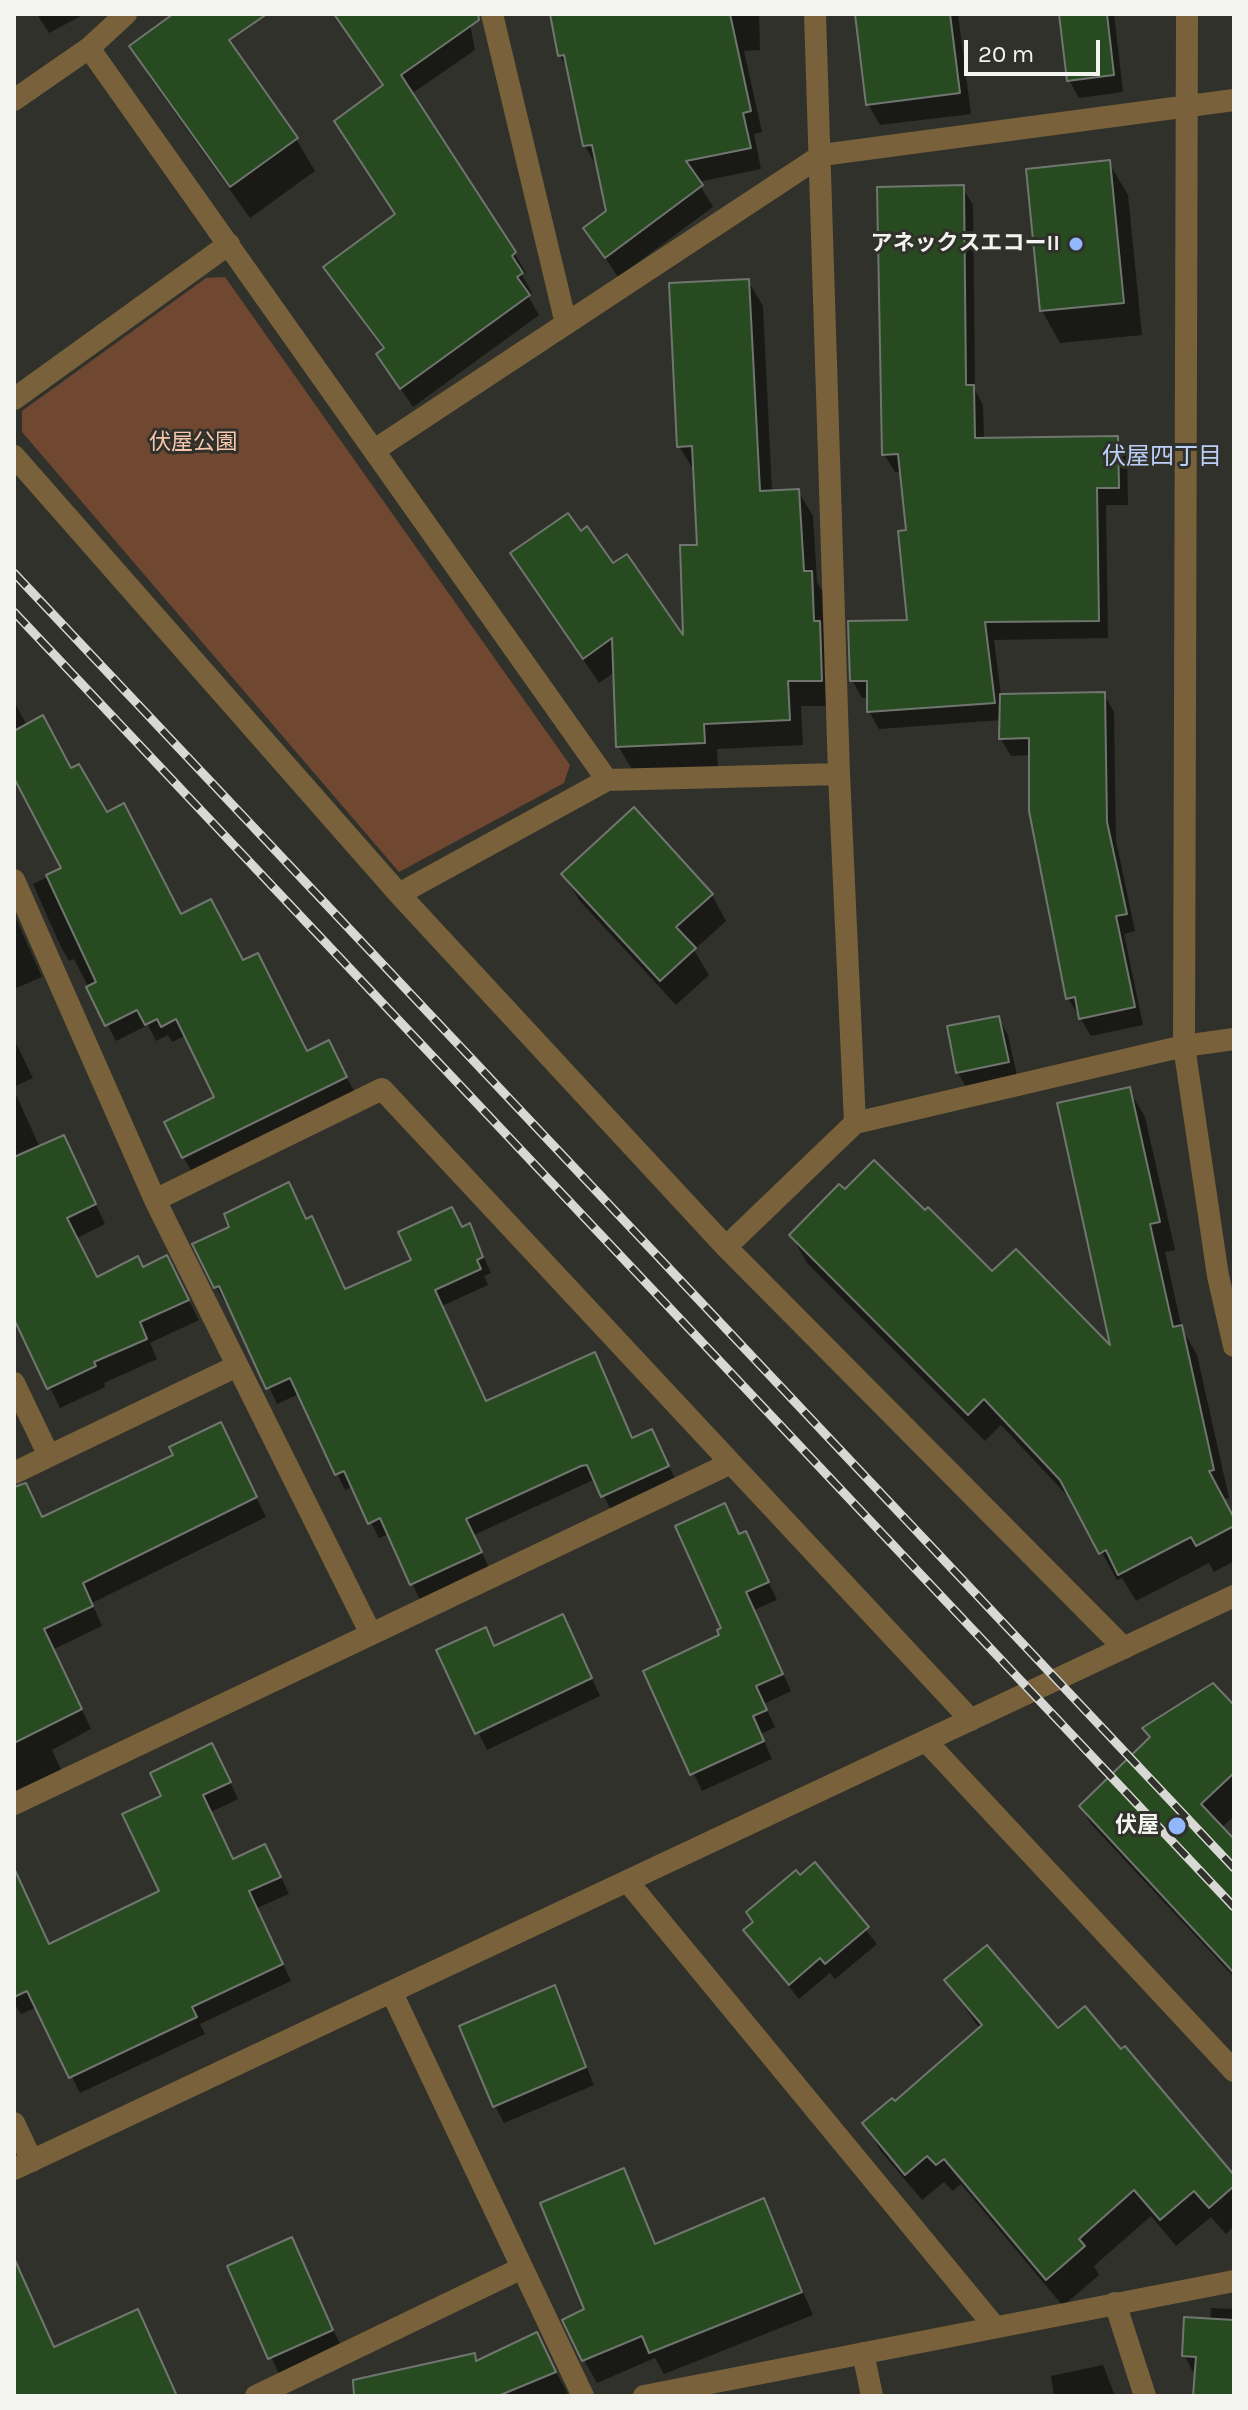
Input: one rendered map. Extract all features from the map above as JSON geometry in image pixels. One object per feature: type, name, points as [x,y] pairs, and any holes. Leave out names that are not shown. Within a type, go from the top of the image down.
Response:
[{"type":"street","points":[[14,100],[89,48],[126,14]]},
{"type":"street","points":[[492,14],[566,324]]},
{"type":"street","points":[[815,14],[822,155],[839,774],[855,1123]]},
{"type":"street","points":[[1187,14],[1184,1046],[1218,1276],[1234,1346]]},
{"type":"street","points":[[89,48],[376,449],[607,780]]},
{"type":"street","points":[[376,449],[822,155],[1234,100]]},
{"type":"street","points":[[14,399],[229,244]]},
{"type":"street","points":[[14,456],[399,894],[726,1247],[1124,1648]]},
{"type":"street","points":[[399,894],[607,780],[839,774]]},
{"type":"street","points":[[14,880],[155,1200],[371,1634]]},
{"type":"street","points":[[726,1247],[855,1123],[1184,1046],[1234,1039]]},
{"type":"street","points":[[155,1200],[382,1089],[971,1720]]},
{"type":"street","points":[[14,1473],[237,1366]]},
{"type":"street","points":[[14,1383],[49,1456]]},
{"type":"street","points":[[14,1804],[731,1463]]},
{"type":"street","points":[[14,2123],[23,2165],[1234,1596]]},
{"type":"street","points":[[926,1741],[1234,2071]]},
{"type":"street","points":[[628,1882],[995,2327]]},
{"type":"street","points":[[392,1993],[583,2396]]},
{"type":"street","points":[[256,2396],[298,2386],[522,2268]]},
{"type":"street","points":[[644,2396],[1234,2281]]},
{"type":"street","points":[[1115,2303],[1145,2396]]},
{"type":"street","points":[[863,2353],[872,2396]]},
{"type":"green space","name":"伏屋公園","points":[[225,277],[570,765],[564,783],[399,872],[22,432],[22,411],[206,278]]},
{"type":"building","points":[[173,14],[267,14],[229,40],[298,138],[230,187],[129,46]]},
{"type":"building","points":[[334,14],[478,14],[479,20],[401,75],[516,252],[512,256],[523,273],[517,277],[530,295],[400,389],[376,354],[384,348],[323,267],[395,214],[334,121],[383,85]]},
{"type":"building","points":[[550,14],[730,14],[751,111],[743,113],[751,148],[686,161],[703,185],[605,258],[583,228],[606,211],[592,145],[583,146],[564,55],[558,56]]},
{"type":"building","points":[[855,14],[950,14],[960,93],[866,105]]},
{"type":"building","points":[[1059,14],[1107,14],[1114,75],[1067,81]]},
{"type":"building","name":"アネックスエコーII","points":[[1110,160],[1124,303],[1040,311],[1026,169]]},
{"type":"building","points":[[964,185],[966,385],[974,385],[975,438],[1118,436],[1119,488],[1097,488],[1099,621],[985,622],[995,703],[867,712],[867,681],[850,681],[848,621],[907,620],[898,531],[906,530],[898,454],[882,455],[877,187]]},
{"type":"building","points":[[749,279],[760,491],[799,489],[804,571],[812,571],[814,621],[820,621],[822,681],[788,681],[790,720],[704,724],[705,743],[616,747],[612,638],[583,659],[510,553],[568,513],[581,531],[587,526],[613,563],[627,554],[683,635],[680,545],[697,545],[692,446],[677,447],[669,283]]},
{"type":"building","points":[[1105,692],[1107,822],[1127,914],[1116,916],[1135,1007],[1079,1019],[1075,997],[1066,999],[1029,811],[1029,738],[999,739],[1000,694]]},
{"type":"building","points":[[43,715],[71,768],[79,764],[107,812],[124,803],[181,914],[211,899],[243,960],[258,953],[307,1051],[329,1040],[347,1077],[182,1158],[164,1122],[214,1097],[176,1019],[161,1027],[157,1019],[145,1025],[137,1010],[105,1026],[86,987],[96,982],[46,875],[61,868],[14,778],[14,731]]},
{"type":"building","points":[[634,807],[713,894],[676,927],[696,948],[660,981],[561,874]]},
{"type":"building","points":[[999,1016],[1009,1062],[956,1073],[947,1026]]},
{"type":"building","points":[[1130,1087],[1160,1222],[1150,1224],[1173,1327],[1182,1325],[1214,1470],[1209,1471],[1234,1518],[1234,1526],[1196,1546],[1191,1537],[1118,1575],[1106,1550],[1099,1554],[1060,1480],[984,1399],[968,1415],[789,1235],[839,1184],[845,1189],[874,1160],[925,1210],[928,1207],[992,1271],[1016,1249],[1110,1345],[1057,1103]]},
{"type":"building","points":[[64,1135],[96,1204],[67,1218],[97,1277],[138,1256],[143,1267],[167,1255],[189,1300],[140,1322],[147,1339],[94,1362],[96,1366],[47,1389],[14,1319],[14,1157]]},
{"type":"building","points":[[289,1182],[306,1219],[312,1216],[345,1289],[411,1260],[398,1232],[452,1207],[462,1227],[470,1223],[483,1257],[477,1260],[481,1269],[435,1290],[486,1401],[595,1352],[632,1438],[652,1429],[669,1466],[601,1497],[587,1465],[581,1466],[466,1519],[482,1552],[410,1585],[380,1518],[368,1524],[344,1471],[335,1475],[290,1378],[266,1389],[219,1286],[214,1288],[192,1244],[229,1227],[224,1214]]},
{"type":"building","points":[[221,1422],[257,1497],[83,1583],[93,1606],[44,1629],[82,1709],[14,1743],[14,1487],[26,1483],[42,1517],[173,1455],[169,1447]]},
{"type":"building","points":[[725,1503],[739,1534],[746,1531],[769,1582],[746,1592],[783,1674],[756,1686],[767,1710],[753,1716],[764,1741],[690,1775],[643,1671],[719,1635],[717,1630],[721,1628],[675,1526]]},
{"type":"building","points":[[563,1614],[592,1678],[475,1734],[436,1650],[486,1627],[494,1646]]},
{"type":"building","points":[[1213,1683],[1234,1705],[1234,1773],[1201,1804],[1234,1839],[1234,1973],[1079,1806],[1150,1737],[1142,1728]]},
{"type":"building","points":[[212,1743],[231,1782],[203,1795],[233,1859],[265,1844],[281,1877],[249,1891],[283,1964],[192,2007],[197,2017],[69,2078],[27,1991],[14,1997],[14,1868],[49,1944],[159,1891],[122,1814],[161,1796],[150,1773]]},
{"type":"building","points":[[815,1862],[869,1927],[825,1964],[820,1958],[789,1985],[743,1930],[753,1922],[746,1912],[796,1870],[800,1875]]},
{"type":"building","points":[[987,1945],[1058,2028],[1085,2006],[1121,2049],[1125,2046],[1234,2175],[1234,2186],[1209,2208],[1194,2191],[1160,2220],[1134,2190],[1079,2239],[1085,2246],[1046,2280],[944,2159],[936,2165],[927,2156],[905,2175],[862,2123],[892,2098],[895,2101],[982,2025],[944,1980]]},
{"type":"building","points":[[555,1985],[586,2067],[493,2107],[459,2026]]},
{"type":"building","points":[[624,2168],[655,2244],[764,2198],[802,2292],[649,2353],[642,2336],[582,2361],[562,2320],[584,2309],[540,2203]]},
{"type":"building","points":[[292,2237],[333,2330],[268,2359],[227,2266]]},
{"type":"building","points":[[14,2258],[54,2347],[138,2309],[177,2396],[14,2396]]},
{"type":"building","points":[[1184,2317],[1234,2320],[1234,2396],[1193,2396],[1196,2357],[1182,2356]]},
{"type":"building","points":[[537,2332],[556,2372],[498,2396],[354,2396],[353,2380],[475,2353],[476,2361]]},
{"type":"railway","points":[[14,573],[1234,1868]]},
{"type":"railway","points":[[14,612],[1234,1907]]},
{"type":"place","name":"アネックスエコーII","points":[[1076,244]]},
{"type":"place","name":"伏屋","points":[[1177,1826]]},
{"type":"district","name":"伏屋四丁目","points":[[1162,457]]}]
